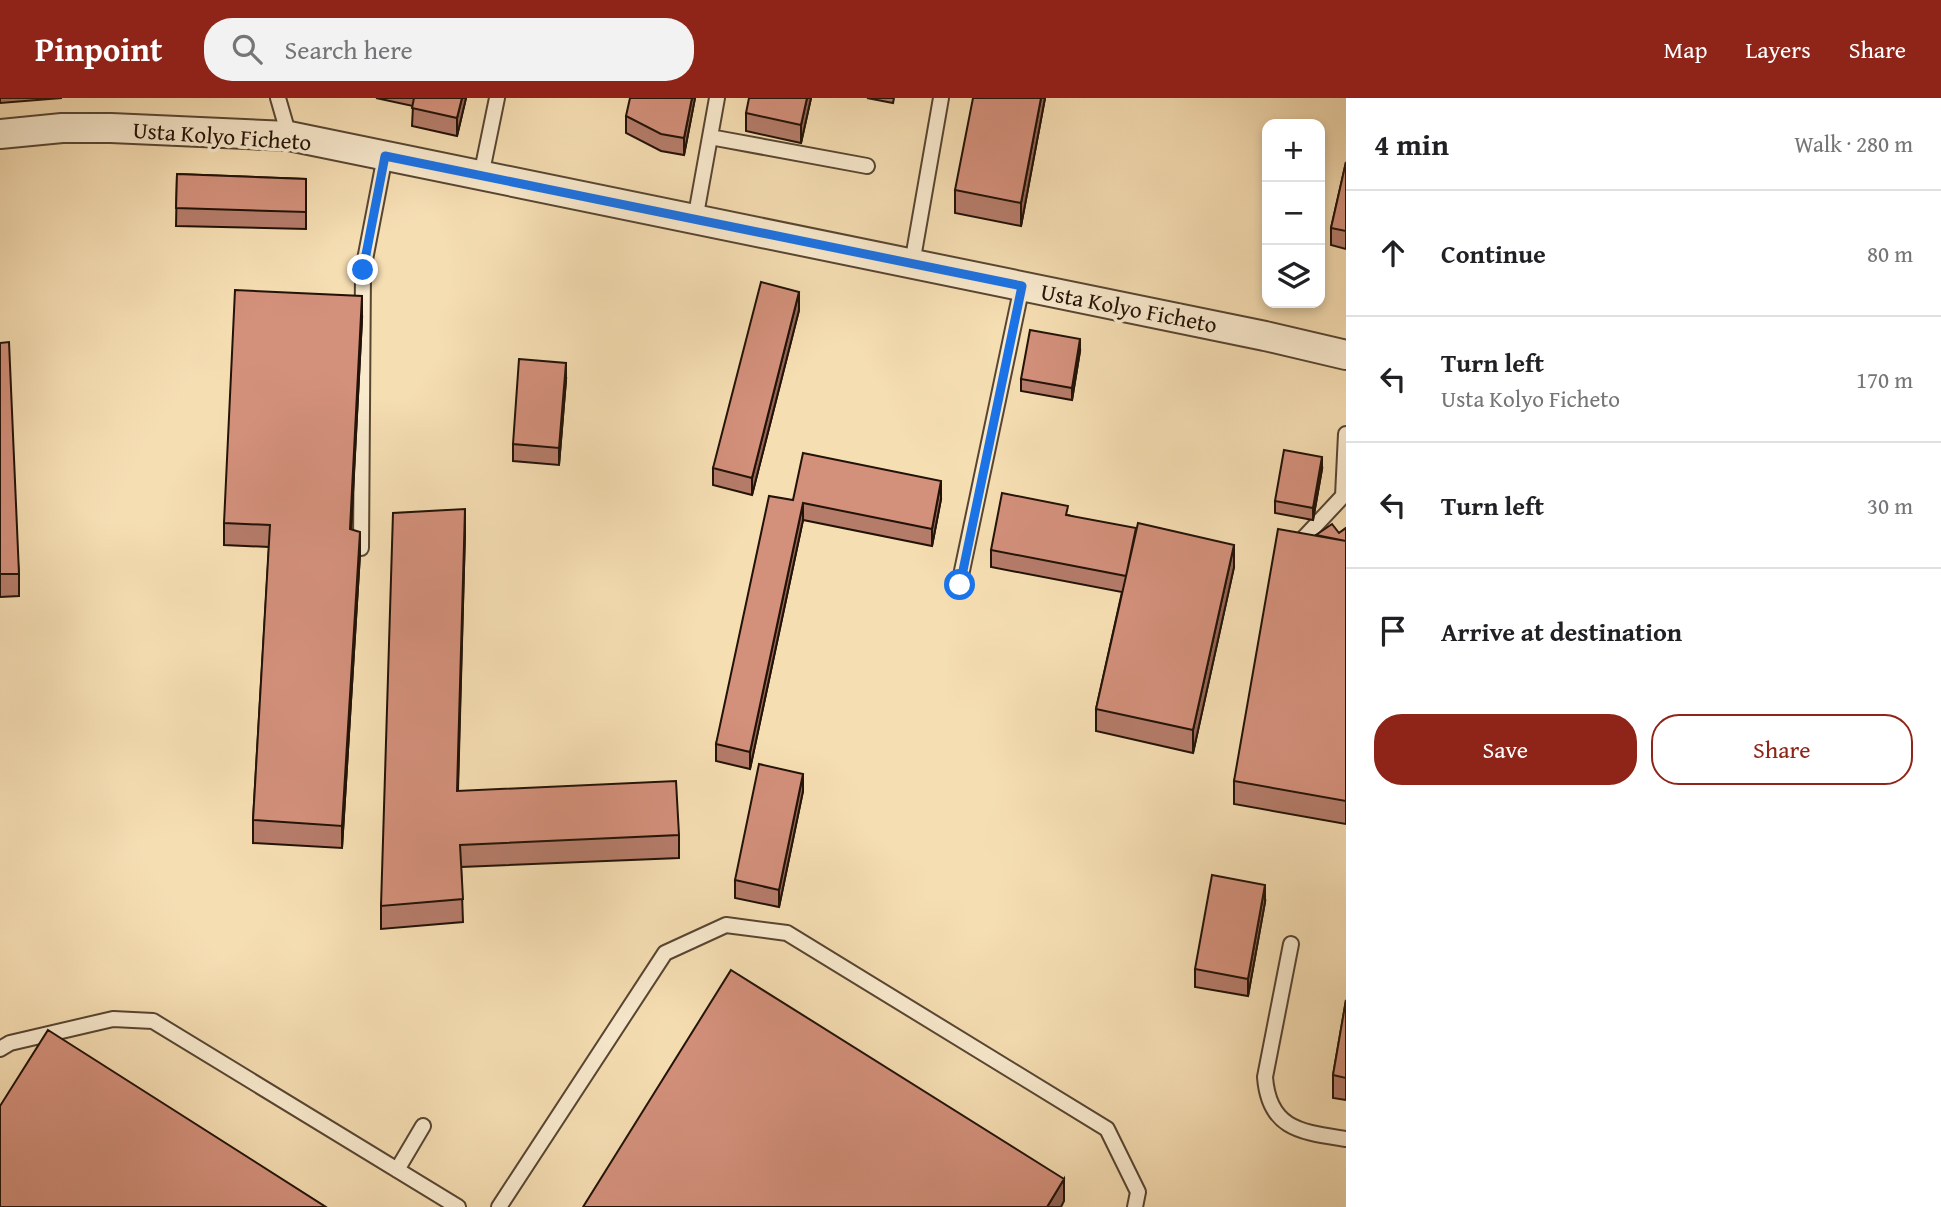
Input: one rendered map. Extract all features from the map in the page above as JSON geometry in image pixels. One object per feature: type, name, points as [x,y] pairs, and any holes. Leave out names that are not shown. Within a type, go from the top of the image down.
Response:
[{"type":"street","name":"Usta Kolyo Ficheto","points":[[0,134],[62,128],[111,128],[289,136],[1265,336],[1346,355]]},
{"type":"lane","points":[[278,98],[289,136]]},
{"type":"lane","points":[[481,176],[497,98]]},
{"type":"lane","points":[[695,220],[717,98]]},
{"type":"lane","points":[[912,264],[941,98]]},
{"type":"lane","points":[[710,137],[867,166]]},
{"type":"lane","points":[[360,548],[363,270],[385,156]]},
{"type":"lane","points":[[960,585],[1022,286]]},
{"type":"lane","points":[[1295,554],[1301,541],[1344,497],[1346,434]]},
{"type":"lane","points":[[499,1207],[665,953],[726,925],[788,933],[1107,1129],[1138,1192],[1135,1207]]},
{"type":"lane","points":[[1291,944],[1265,1077],[1267,1094],[1273,1109],[1283,1121],[1297,1129],[1346,1139]]},
{"type":"lane","points":[[0,1049],[10,1043],[113,1019],[153,1021],[457,1207]]},
{"type":"lane","points":[[397,1170],[424,1126]]},
{"type":"building","points":[[414,98],[462,98],[457,118],[412,108]]},
{"type":"building","points":[[630,98],[692,98],[684,138],[661,134],[626,116]]},
{"type":"building","points":[[749,98],[807,98],[801,125],[746,113]]},
{"type":"building","points":[[973,98],[1041,98],[1021,203],[955,190]]},
{"type":"building","points":[[1346,162],[1346,231],[1331,228]]},
{"type":"building","points":[[177,174],[306,179],[306,212],[176,208]]},
{"type":"building","points":[[761,282],[799,292],[752,478],[713,468]]},
{"type":"building","points":[[235,290],[362,296],[350,529],[360,532],[342,826],[253,820],[270,525],[224,523]]},
{"type":"building","points":[[1030,330],[1080,339],[1072,388],[1021,379]]},
{"type":"building","points":[[9,342],[19,574],[0,574],[0,343]]},
{"type":"building","points":[[519,359],[566,363],[559,448],[513,444]]},
{"type":"building","points":[[1284,450],[1322,457],[1313,508],[1275,501]]},
{"type":"building","points":[[803,453],[941,481],[932,529],[803,503],[750,752],[716,744],[769,496],[793,500]]},
{"type":"building","points":[[1002,493],[1068,506],[1066,515],[1136,528],[1126,576],[991,550]]},
{"type":"building","points":[[465,509],[457,791],[676,781],[679,835],[460,845],[463,899],[381,906],[393,513]]},
{"type":"building","points":[[1138,523],[1234,545],[1193,730],[1096,709]]},
{"type":"building","points":[[1332,524],[1339,533],[1346,528],[1346,541],[1316,535]]},
{"type":"building","points":[[1278,529],[1346,541],[1346,801],[1234,781]]},
{"type":"building","points":[[759,764],[803,774],[779,890],[735,880]]},
{"type":"building","points":[[1212,875],[1265,885],[1248,979],[1195,969]]},
{"type":"building","points":[[731,970],[1064,1179],[1047,1207],[583,1207]]},
{"type":"building","points":[[1346,1000],[1346,1078],[1333,1075]]},
{"type":"building","points":[[48,1030],[326,1207],[0,1207],[0,1106]]},
{"type":"route","points":[[363,270],[385,156],[1022,286],[960,585]]}]
